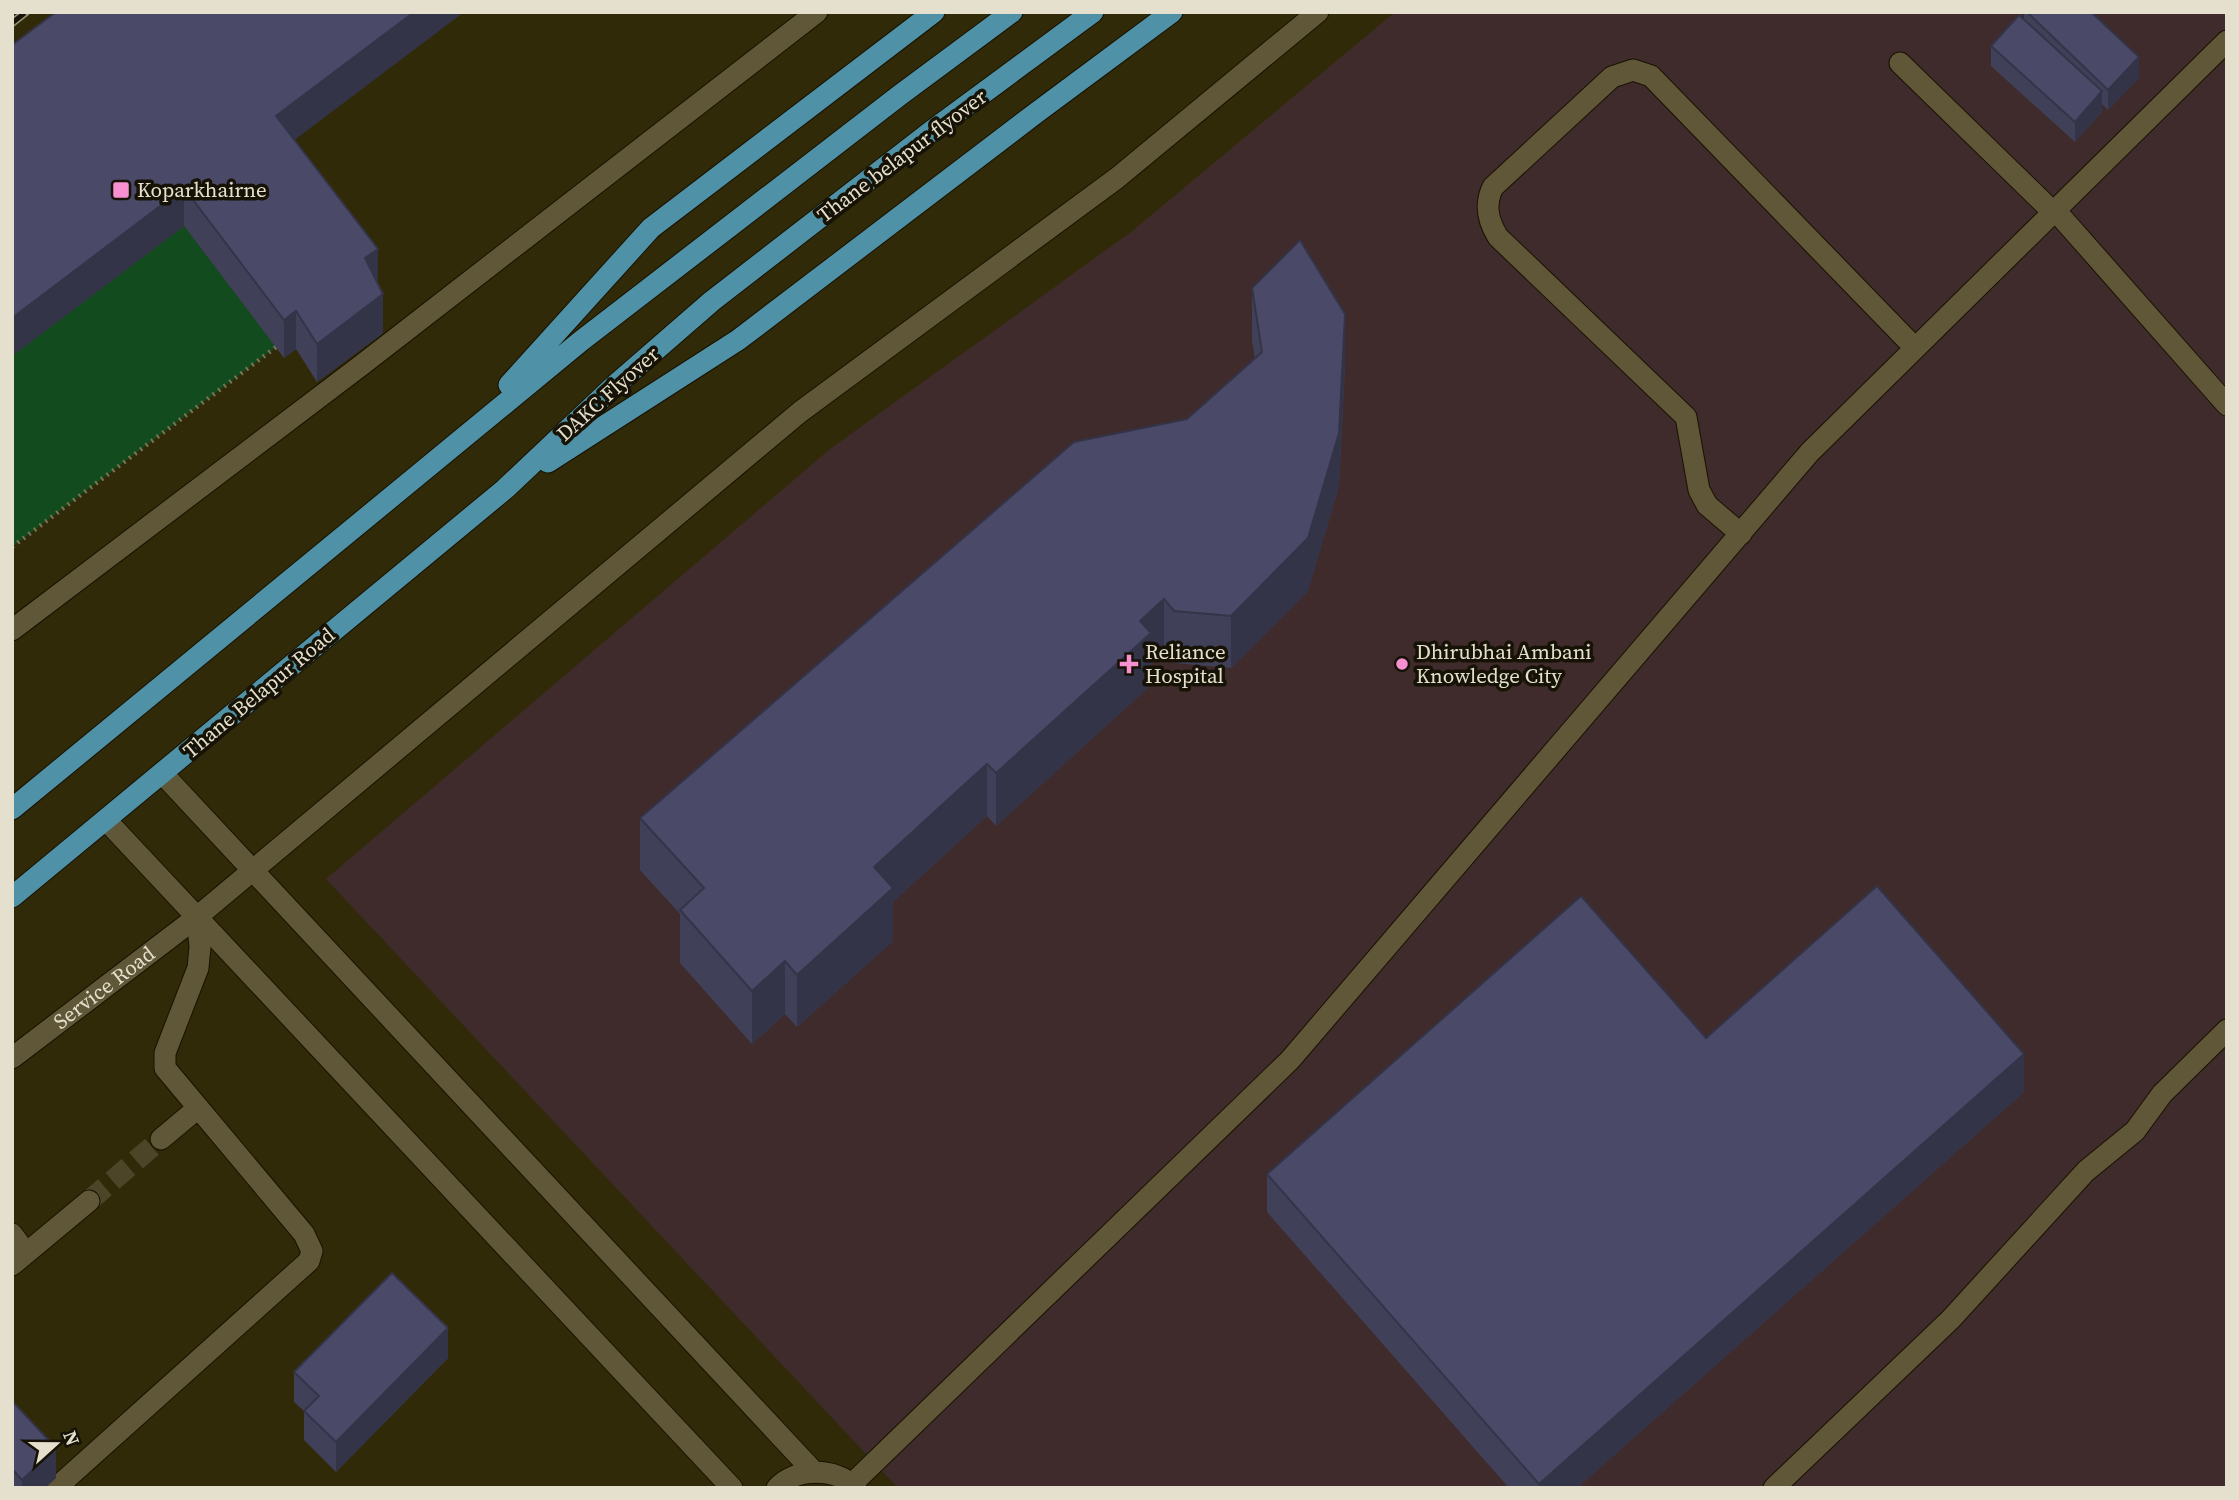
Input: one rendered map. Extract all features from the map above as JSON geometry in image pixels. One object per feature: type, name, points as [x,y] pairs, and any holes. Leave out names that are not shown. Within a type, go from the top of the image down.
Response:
[{"type":"main road","points":[[463,436],[651,228],[934,12]]},
{"type":"main road","points":[[12,809],[581,341],[1012,12]]},
{"type":"main road","name":"Thane belapur flyover","points":[[712,301],[929,133],[1093,12]]},
{"type":"main road","points":[[505,489],[738,340],[1172,12]]},
{"type":"main road","name":"DAKC Flyover","points":[[505,489],[613,387],[712,301]]},
{"type":"main road","name":"Thane Belapur Road","points":[[12,897],[505,489]]},
{"type":"street","points":[[12,630],[352,372],[817,12]]},
{"type":"street","name":"Service Road","points":[[12,1058],[197,917],[800,412],[1117,178],[1318,12]]},
{"type":"street","points":[[776,1488],[798,1474],[814,1472],[835,1475],[854,1486],[1290,1060],[1810,452],[2227,41]]},
{"type":"street","points":[[1900,63],[2052,211],[2055,210],[2227,405]]},
{"type":"street","points":[[1741,534],[1707,505],[1699,489],[1686,417],[1498,237],[1490,224],[1488,210],[1489,194],[1493,187],[1612,77],[1633,69],[1651,76],[1915,348]]},
{"type":"street","points":[[162,773],[814,1472]]},
{"type":"street","points":[[106,820],[732,1488]]},
{"type":"street","points":[[56,1488],[309,1261],[312,1251],[304,1234],[169,1074],[164,1061],[198,968],[200,947],[197,917]]},
{"type":"street","points":[[1774,1488],[1951,1319],[2086,1171],[2135,1131],[2162,1094],[2227,1030]]},
{"type":"street","points":[[161,1139],[198,1108]]},
{"type":"street","points":[[12,1234],[19,1259],[89,1200]]},
{"type":"path","points":[[12,547],[286,340]]},
{"type":"shaded area","name":"Dhirubhai Ambani Knowledge City","points":[[1395,12],[2227,12],[2227,1488],[898,1488],[326,879],[830,449],[1131,232]]},
{"type":"green space","points":[[184,226],[276,347],[12,547],[12,356]]},
{"type":"building","name":"Koparkhairne","points":[[56,12],[414,12],[276,116],[378,249],[365,258],[383,294],[317,344],[296,311],[284,320],[184,188],[12,318],[12,45]]},
{"type":"building","points":[[2027,12],[2091,12],[2139,57],[2108,90]]},
{"type":"building","points":[[2019,15],[2102,91],[2075,122],[1991,46]]},
{"type":"building","name":"Reliance Hospital","points":[[1300,240],[1345,314],[1339,433],[1308,538],[1231,616],[1174,611],[1164,599],[1140,621],[1151,633],[996,773],[987,764],[874,867],[893,888],[797,975],[785,961],[752,991],[680,910],[704,888],[640,818],[1074,442],[1187,419],[1262,352],[1252,288]]},
{"type":"building","points":[[1877,886],[2024,1054],[1539,1484],[1267,1174],[1581,896],[1706,1038]]},
{"type":"building","points":[[392,1273],[448,1328],[336,1442],[304,1411],[319,1396],[294,1372]]},
{"type":"building","points":[[12,1401],[56,1448],[22,1480],[12,1469]]},
{"type":"tunnel","points":[[89,1201],[161,1139]]},
{"type":"railway","points":[[12,23],[26,12]]},
{"type":"place","name":"Koparkhairne","points":[[121,190]]},
{"type":"place","name":"Reliance Hospital","points":[[1129,664]]},
{"type":"place","name":"Dhirubhai Ambani Knowledge City","points":[[1402,664]]}]
